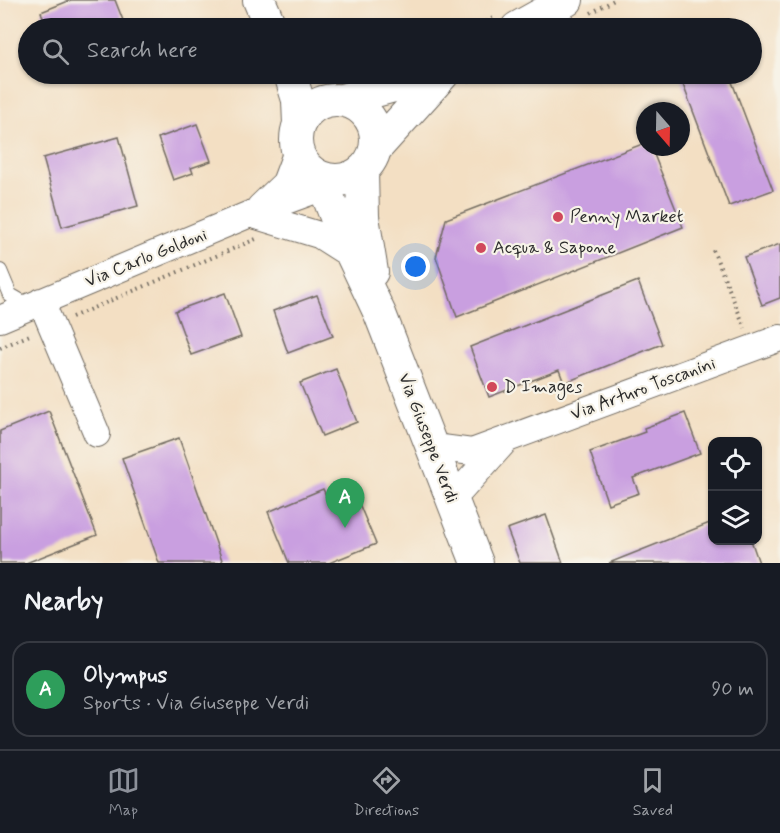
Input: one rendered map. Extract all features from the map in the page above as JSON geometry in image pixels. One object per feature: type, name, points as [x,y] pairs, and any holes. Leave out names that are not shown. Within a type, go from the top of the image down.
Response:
[{"type":"street","points":[[259,0],[267,18]]},
{"type":"street","points":[[535,18],[567,0]]},
{"type":"street","points":[[293,84],[298,100],[298,137],[310,172],[345,173],[441,84]]},
{"type":"street","points":[[298,137],[317,105],[416,84]]},
{"type":"street","points":[[342,100],[355,104],[373,123],[377,135],[345,173]]},
{"type":"street","name":"Via Carlo Goldoni","points":[[250,214],[285,183],[298,137]]},
{"type":"street","name":"Via Carlo Goldoni","points":[[0,319],[345,173]]},
{"type":"street","name":"Via Giuseppe Verdi","points":[[345,173],[352,256],[380,314],[477,563]]},
{"type":"street","name":"Via Giuseppe Verdi","points":[[345,173],[363,217],[380,314]]},
{"type":"street","points":[[250,214],[319,236],[352,256]]},
{"type":"street","points":[[35,304],[51,326],[96,434]]},
{"type":"street","name":"Via Arturo Toscanini","points":[[433,451],[442,448],[472,452],[780,338]]},
{"type":"street","name":"Via Arturo Toscanini","points":[[450,494],[461,490],[505,440]]},
{"type":"lane","points":[[0,271],[10,295],[35,304]]},
{"type":"path","points":[[0,348],[260,238]]},
{"type":"path","points":[[713,250],[746,331],[736,335]]},
{"type":"building","points":[[71,0],[115,0],[122,18],[43,18],[41,12]]},
{"type":"building","points":[[683,84],[733,84],[773,190],[729,206]]},
{"type":"building","points":[[197,124],[211,161],[191,168],[193,173],[173,180],[158,138]]},
{"type":"building","points":[[119,137],[138,206],[62,227],[43,158]]},
{"type":"building","points":[[636,146],[636,156],[655,156],[683,227],[457,317],[436,257],[446,219]]},
{"type":"building","points":[[780,244],[780,298],[762,305],[744,257]]},
{"type":"building","points":[[638,281],[662,344],[564,383],[559,370],[489,397],[470,347]]},
{"type":"building","points":[[225,293],[241,337],[191,355],[175,311]]},
{"type":"building","points":[[317,295],[333,336],[288,353],[273,311]]},
{"type":"building","points":[[336,369],[357,422],[322,436],[300,383]]},
{"type":"building","points":[[49,411],[97,535],[26,563],[0,563],[0,431]]},
{"type":"building","points":[[685,413],[700,453],[633,478],[639,493],[608,504],[590,452],[645,432],[644,428]]},
{"type":"building","points":[[179,438],[223,563],[159,563],[122,458]]},
{"type":"building","points":[[323,489],[330,504],[355,494],[376,544],[329,563],[289,563],[268,512]]},
{"type":"building","points":[[546,515],[563,563],[520,563],[507,529]]},
{"type":"building","points":[[708,524],[708,545],[753,545],[759,563],[609,563]]},
{"type":"place","name":"Penny Market","points":[[558,217]]},
{"type":"place","name":"Acqua & Sapone","points":[[481,248]]},
{"type":"place","name":"D Images","points":[[492,387]]},
{"type":"place","name":"Olympus","points":[[345,528]]}]
